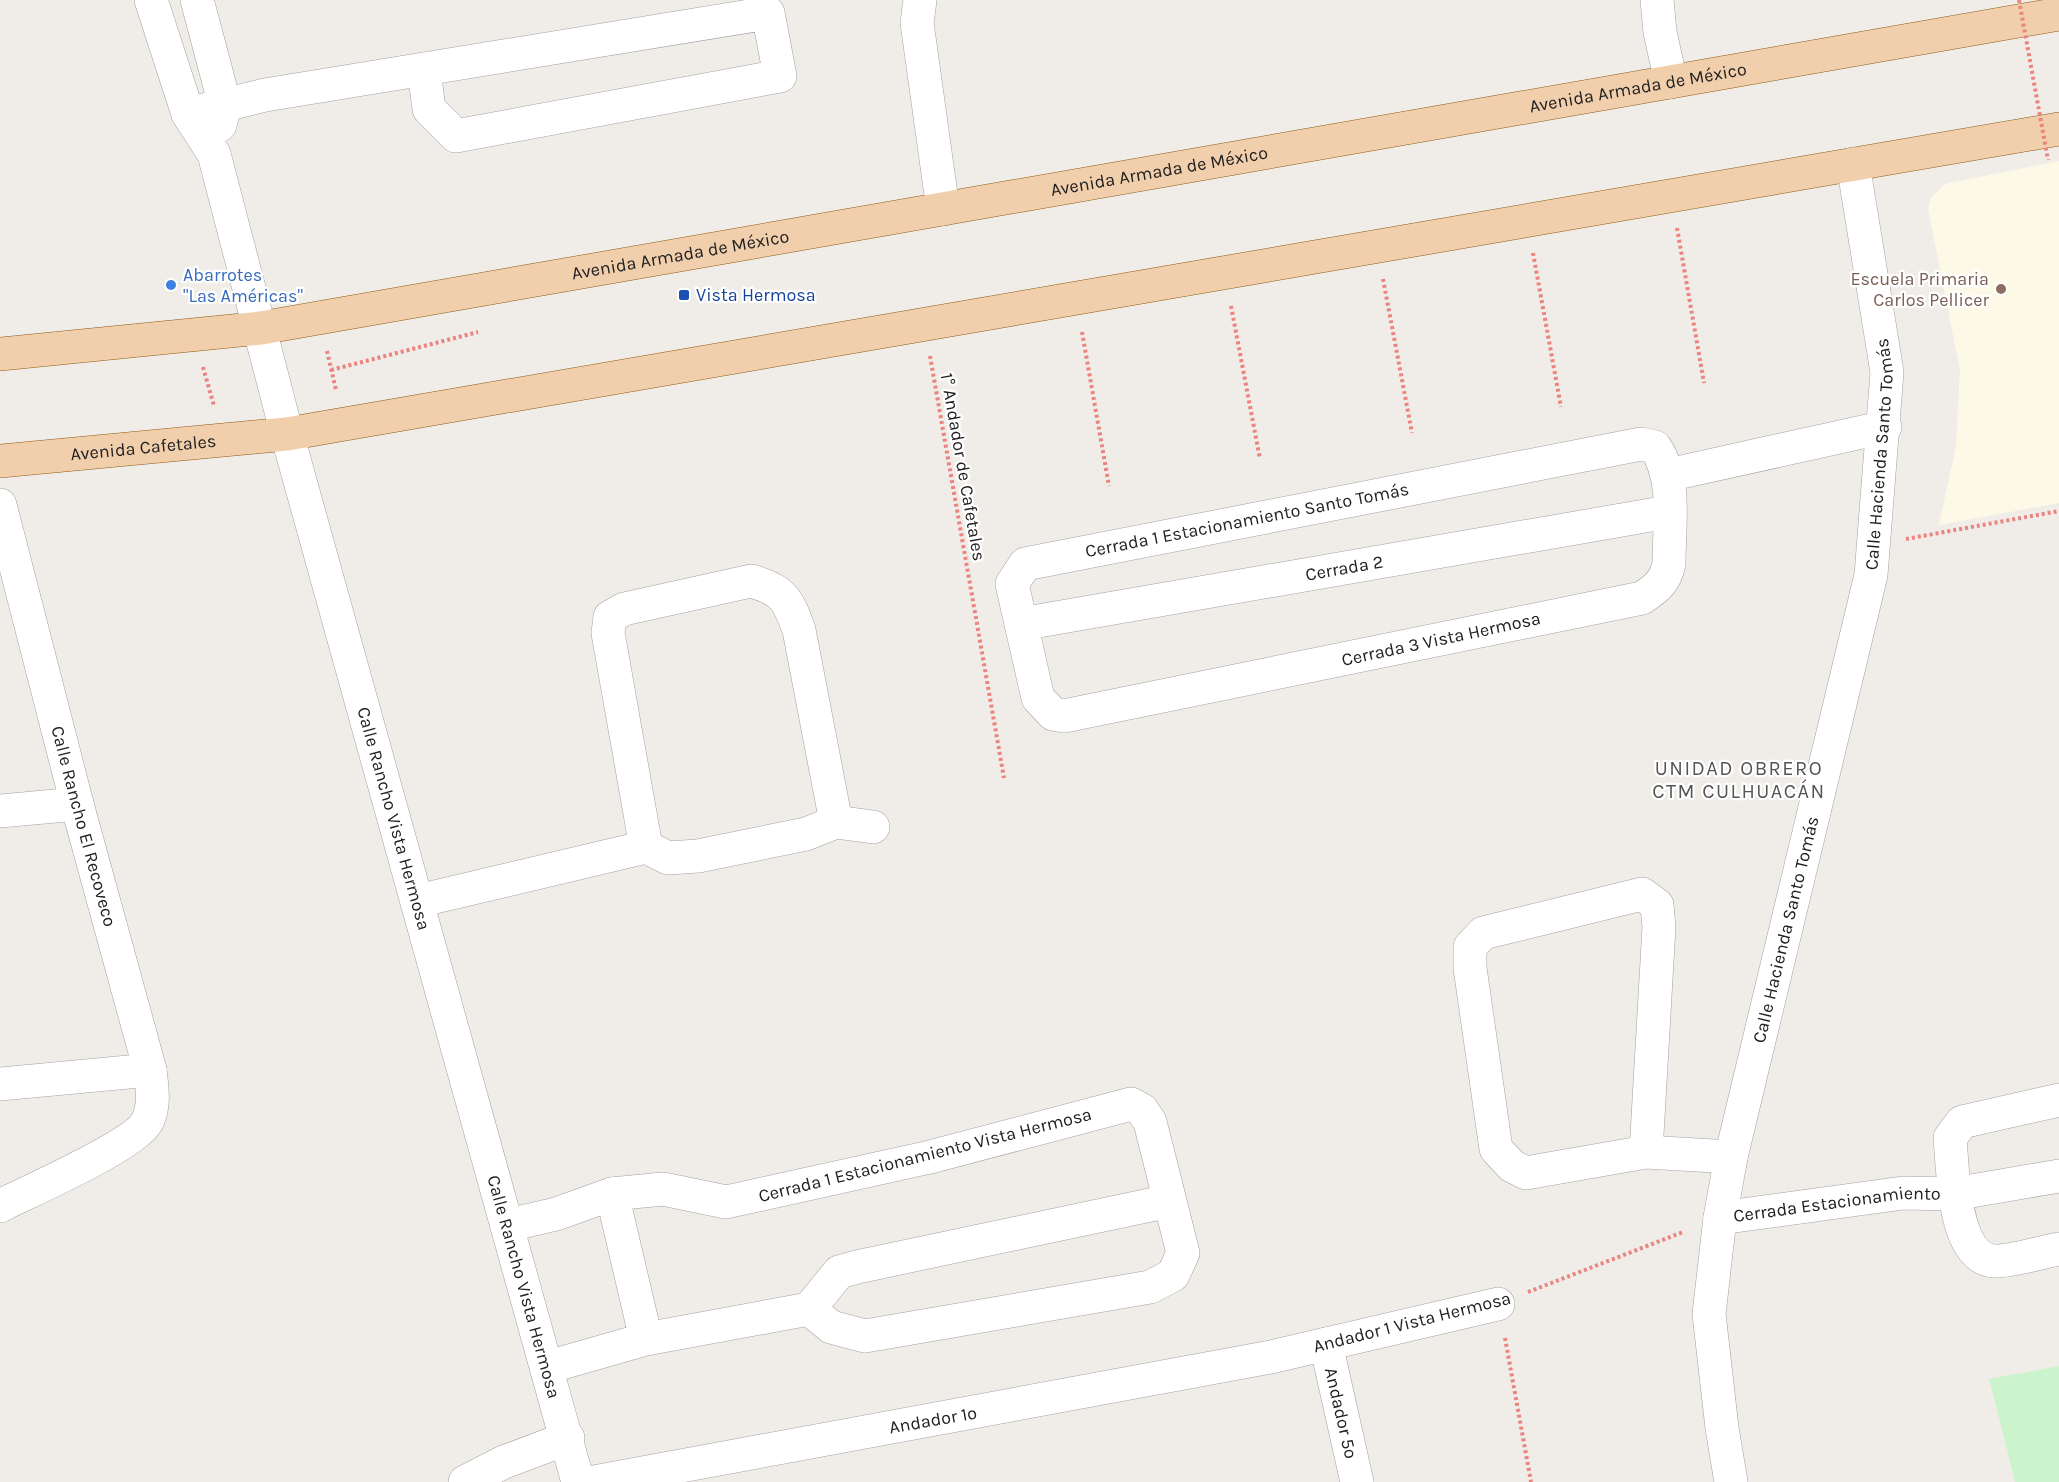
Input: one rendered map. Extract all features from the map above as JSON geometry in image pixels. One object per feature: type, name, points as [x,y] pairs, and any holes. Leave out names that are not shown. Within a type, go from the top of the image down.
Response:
[{"type":"main road","name":"Avenida Armada de México","points":[[261,328],[2059,14]]},
{"type":"main road","points":[[287,434],[2059,129]]},
{"type":"main road","points":[[0,354],[261,328]]},
{"type":"main road","name":"Avenida Cafetales","points":[[0,461],[287,434]]},
{"type":"street","name":"Calle Rancho Vista Hermosa","points":[[151,0],[188,114],[214,153],[287,434],[509,1225],[578,1482]]},
{"type":"street","name":"Calle Rancho Vista Hermosa","points":[[197,0],[225,105],[214,153]]},
{"type":"street","points":[[920,0],[917,23],[942,209]]},
{"type":"street","points":[[1657,0],[1660,32],[1671,82]]},
{"type":"street","points":[[188,114],[265,95],[768,13],[780,76],[456,136],[429,109],[424,70]]},
{"type":"street","name":"Calle Hacienda Santo Tomás","points":[[1731,1482],[1722,1428],[1709,1314],[1719,1218],[1731,1156],[1869,587],[1875,545],[1885,427],[1887,372],[1853,164]]},
{"type":"street","points":[[1668,475],[1885,427]]},
{"type":"street","name":"Cerrada 3 Vista Hermosa","points":[[1064,716],[1642,598],[1659,587],[1666,577],[1669,564],[1668,475],[1664,460],[1655,447],[1641,444]]},
{"type":"street","name":"Cerrada 1 Estacionamiento Santo Tomás","points":[[1064,716],[1053,714],[1038,698],[1012,584],[1025,564],[1035,560],[1641,444]]},
{"type":"street","name":"Calle Rancho El Recoveco","points":[[0,505],[77,804],[150,1070],[153,1100],[148,1122],[130,1140],[0,1206]]},
{"type":"street","name":"Cerrada 2","points":[[1021,624],[1668,512]]},
{"type":"street","points":[[646,847],[608,633],[610,617],[624,609],[751,582],[772,587],[788,602],[799,630],[836,822]]},
{"type":"street","points":[[0,811],[77,804]]},
{"type":"street","points":[[418,901],[646,847],[668,858],[698,855],[806,834],[836,822],[873,827]]},
{"type":"street","points":[[1646,1152],[1659,927],[1657,905],[1642,894],[1483,933],[1470,947],[1470,968],[1496,1149],[1512,1166],[1527,1173],[1646,1152],[1731,1156]]},
{"type":"street","points":[[0,1084],[150,1070]]},
{"type":"street","name":"Cerrada Estacionamiento","points":[[2059,1100],[1962,1122],[1950,1138],[1954,1194],[1968,1244],[1978,1256],[1995,1261],[2059,1249]]},
{"type":"street","name":"Cerrada 1 Estacionamiento Vista Hermosa","points":[[509,1225],[556,1214],[612,1194],[663,1189],[726,1202],[930,1157],[1131,1104],[1143,1110],[1150,1122],[1183,1253],[1173,1275],[1150,1287],[865,1336],[831,1327],[809,1309]]},
{"type":"street","name":"Cerrada Estacionamiento","points":[[1719,1218],[1903,1193],[1954,1194],[2059,1176]]},
{"type":"street","points":[[612,1194],[646,1340]]},
{"type":"street","points":[[548,1367],[646,1340],[809,1309],[839,1272],[848,1269],[1169,1201]]},
{"type":"street","name":"Andador 1 Vista Hermosa","points":[[1271,1357],[1498,1304]]},
{"type":"street","name":"Andador 5º","points":[[1326,1344],[1357,1482]]},
{"type":"street","name":"Andador 1º","points":[[594,1482],[1271,1357]]},
{"type":"street","points":[[465,1482],[504,1462],[568,1438]]},
{"type":"path","points":[[2019,0],[2048,160]]},
{"type":"path","points":[[1671,195],[1704,383]]},
{"type":"path","points":[[1527,220],[1561,407]]},
{"type":"path","points":[[1377,246],[1412,433]]},
{"type":"path","points":[[1224,273],[1260,459]]},
{"type":"path","points":[[1076,298],[1109,486]]},
{"type":"path","points":[[319,318],[344,424]]},
{"type":"path","name":"1° Andador de Cafetales","points":[[924,324],[1004,778]]},
{"type":"path","points":[[331,370],[478,332]]},
{"type":"path","points":[[195,335],[222,440]]},
{"type":"path","points":[[1875,545],[2059,511]]},
{"type":"path","name":"Andador 1 Vista Hermosa","points":[[1498,1304],[1719,1218]]},
{"type":"path","points":[[1498,1304],[1531,1482]]},
{"type":"shaded area","name":"Escuela Primaria Carlos Pellicer","points":[[2059,161],[2059,503],[1939,525],[1956,446],[1960,370],[1928,208],[1931,198],[1945,184]]},
{"type":"green space","points":[[2059,1366],[2059,1482],[2015,1482],[1989,1379]]},
{"type":"place","name":"Abarrotes \"Las Américas\"","points":[[171,285]]},
{"type":"place","name":"Escuela Primaria Carlos Pellicer","points":[[2001,289]]},
{"type":"place","name":"Vista Hermosa","points":[[684,295]]},
{"type":"district","name":"UNIDAD OBRERO CTM CULHUACÁN","points":[[1739,780]]}]
